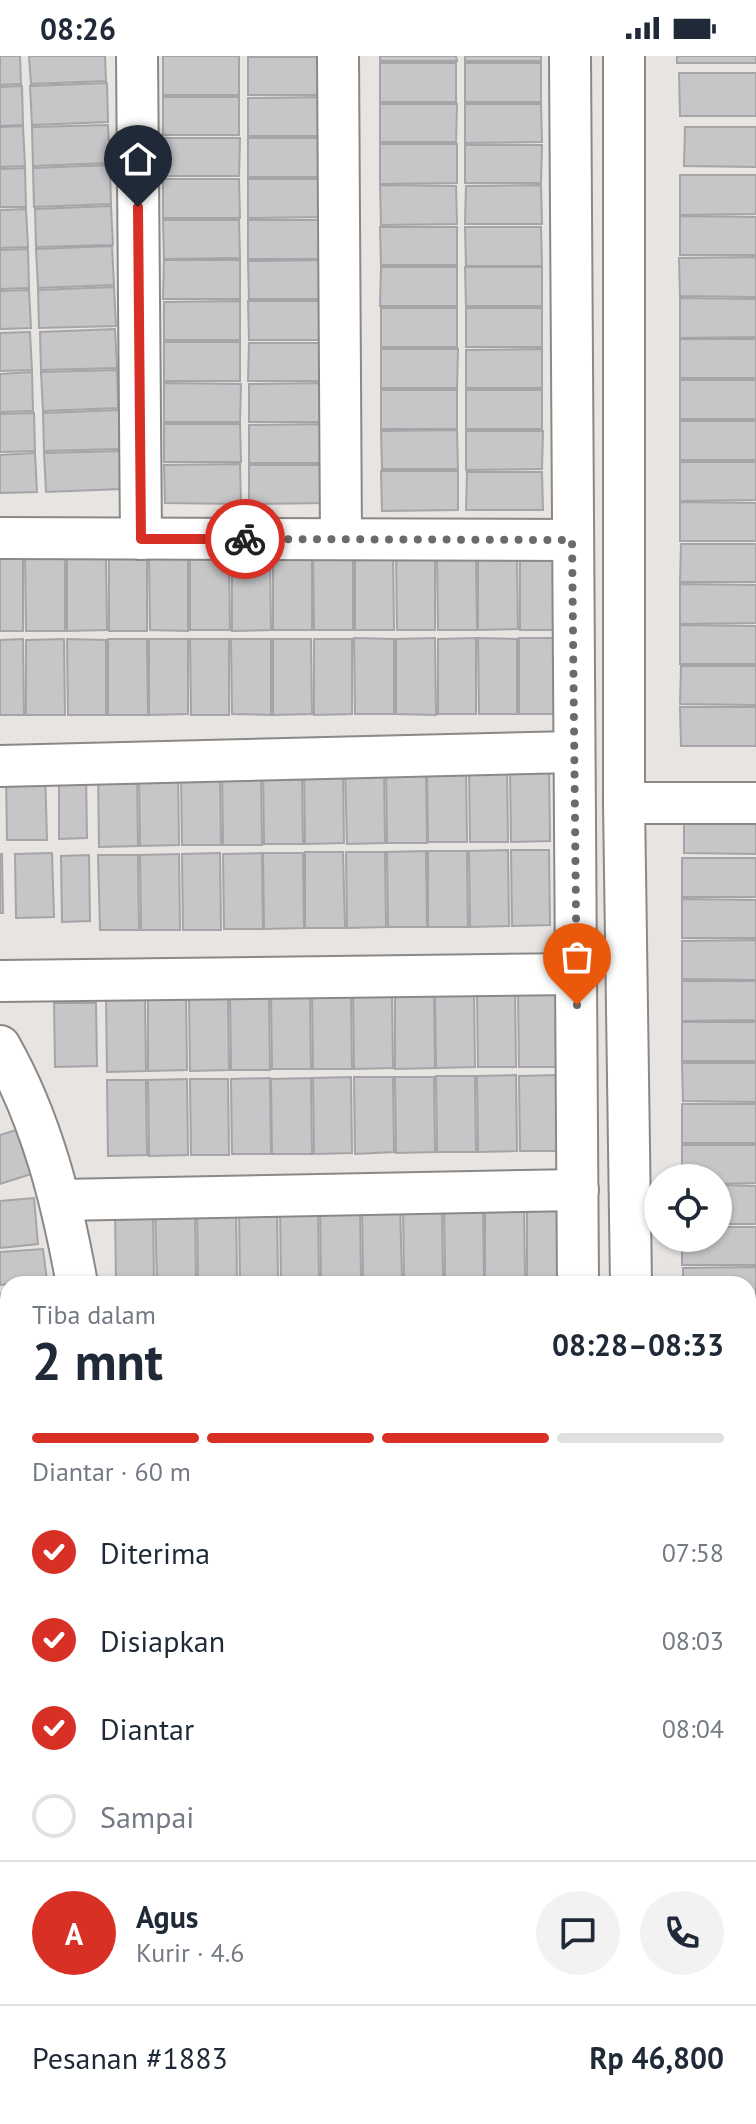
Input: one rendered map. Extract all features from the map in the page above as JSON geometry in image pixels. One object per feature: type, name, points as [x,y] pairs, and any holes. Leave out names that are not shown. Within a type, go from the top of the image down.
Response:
[{"type":"street","points":[[137,56],[141,539]]},
{"type":"street","points":[[338,56],[341,539]]},
{"type":"street","points":[[570,56],[578,1276]]},
{"type":"street","points":[[624,56],[624,803],[631,1276]]},
{"type":"street","points":[[0,538],[572,540]]},
{"type":"street","points":[[0,766],[573,752]]},
{"type":"street","points":[[624,803],[756,803]]},
{"type":"street","points":[[0,981],[577,974]]},
{"type":"street","points":[[0,1046],[35,1116],[60,1200],[75,1276]]},
{"type":"street","points":[[60,1200],[578,1190]]},
{"type":"building","points":[[0,56],[20,56],[21,84],[0,85]]},
{"type":"building","points":[[29,56],[105,56],[106,81],[31,84]]},
{"type":"building","points":[[163,56],[239,56],[239,95],[163,95]]},
{"type":"building","points":[[380,56],[456,56],[457,61],[380,61]]},
{"type":"building","points":[[465,56],[541,56],[541,61],[465,61]]},
{"type":"building","points":[[677,56],[756,56],[756,63],[677,63]]},
{"type":"building","points":[[248,57],[324,57],[324,95],[248,95]]},
{"type":"building","points":[[380,63],[456,63],[456,102],[380,102]]},
{"type":"building","points":[[465,63],[541,63],[541,102],[465,102]]},
{"type":"building","points":[[679,73],[756,73],[756,116],[680,116]]},
{"type":"building","points":[[107,83],[108,122],[32,125],[30,86]]},
{"type":"building","points":[[22,86],[23,125],[0,126],[0,87]]},
{"type":"building","points":[[163,97],[239,97],[239,135],[163,135]]},
{"type":"building","points":[[324,97],[325,136],[248,136],[248,98]]},
{"type":"building","points":[[380,104],[457,104],[456,142],[380,142]]},
{"type":"building","points":[[465,104],[541,104],[542,142],[465,143]]},
{"type":"building","points":[[108,125],[110,163],[33,166],[32,127]]},
{"type":"building","points":[[23,126],[25,166],[0,167],[0,127]]},
{"type":"building","points":[[685,127],[756,127],[756,167],[684,166]]},
{"type":"building","points":[[164,138],[240,138],[239,176],[163,176]]},
{"type":"building","points":[[248,138],[324,138],[325,177],[248,177]]},
{"type":"building","points":[[380,144],[457,144],[457,183],[380,184]]},
{"type":"building","points":[[465,145],[542,145],[541,183],[465,183]]},
{"type":"building","points":[[110,165],[111,204],[34,207],[33,168]]},
{"type":"building","points":[[25,168],[26,207],[0,207],[0,169]]},
{"type":"building","points":[[680,175],[756,175],[756,214],[680,215]]},
{"type":"building","points":[[163,179],[239,179],[240,218],[163,218]]},
{"type":"building","points":[[248,179],[325,179],[324,217],[248,218]]},
{"type":"building","points":[[380,185],[456,186],[457,224],[381,225]]},
{"type":"building","points":[[541,185],[542,224],[465,224],[466,186]]},
{"type":"building","points":[[111,206],[113,245],[36,247],[35,209]]},
{"type":"building","points":[[26,209],[28,247],[0,248],[0,210]]},
{"type":"building","points":[[680,216],[756,217],[756,255],[680,255]]},
{"type":"building","points":[[163,220],[239,220],[240,258],[164,259]]},
{"type":"building","points":[[248,220],[324,220],[325,259],[248,259]]},
{"type":"building","points":[[380,227],[457,227],[457,265],[381,265]]},
{"type":"building","points":[[465,227],[541,227],[542,266],[466,266]]},
{"type":"building","points":[[112,246],[114,285],[38,288],[36,249]]},
{"type":"building","points":[[28,249],[29,288],[0,289],[0,250]]},
{"type":"building","points":[[756,257],[756,297],[680,296],[679,258]]},
{"type":"building","points":[[164,260],[240,260],[240,299],[163,299]]},
{"type":"building","points":[[324,260],[325,299],[249,299],[248,261]]},
{"type":"building","points":[[381,267],[457,267],[457,306],[380,306]]},
{"type":"building","points":[[465,267],[542,267],[542,306],[466,306]]},
{"type":"building","points":[[114,287],[116,326],[39,328],[38,290]]},
{"type":"building","points":[[29,290],[31,328],[0,329],[0,291]]},
{"type":"building","points":[[680,298],[756,299],[756,337],[680,338]]},
{"type":"building","points":[[240,301],[240,340],[164,340],[164,302]]},
{"type":"building","points":[[248,301],[325,301],[325,340],[249,340]]},
{"type":"building","points":[[381,308],[457,308],[457,347],[381,347]]},
{"type":"building","points":[[466,308],[542,308],[542,347],[466,347]]},
{"type":"building","points":[[115,329],[117,368],[41,370],[40,332]]},
{"type":"building","points":[[30,332],[32,370],[0,371],[0,333]]},
{"type":"building","points":[[680,339],[756,339],[756,378],[680,378]]},
{"type":"building","points":[[164,342],[240,342],[240,381],[164,381]]},
{"type":"building","points":[[249,343],[325,343],[325,381],[248,381]]},
{"type":"building","points":[[381,349],[458,349],[457,388],[381,388]]},
{"type":"building","points":[[542,349],[542,388],[466,388],[466,350]]},
{"type":"building","points":[[117,370],[118,408],[43,411],[41,372]]},
{"type":"building","points":[[32,372],[33,411],[0,412],[0,374]]},
{"type":"building","points":[[680,380],[756,380],[756,419],[680,419]]},
{"type":"building","points":[[164,383],[241,384],[240,422],[164,422]]},
{"type":"building","points":[[325,383],[325,422],[249,422],[249,384]]},
{"type":"building","points":[[381,390],[457,390],[457,429],[381,429]]},
{"type":"building","points":[[466,390],[542,390],[542,429],[466,429]]},
{"type":"building","points":[[119,410],[120,449],[44,451],[43,413]]},
{"type":"building","points":[[34,413],[35,451],[0,452],[0,414]]},
{"type":"building","points":[[680,421],[756,421],[756,460],[680,460]]},
{"type":"building","points":[[164,424],[240,424],[241,462],[164,462]]},
{"type":"building","points":[[325,424],[325,463],[249,463],[249,425]]},
{"type":"building","points":[[457,430],[458,469],[382,469],[381,431]]},
{"type":"building","points":[[466,431],[543,431],[542,469],[466,470]]},
{"type":"building","points":[[120,451],[121,489],[46,492],[44,453]]},
{"type":"building","points":[[35,453],[37,492],[0,493],[0,455]]},
{"type":"building","points":[[680,462],[756,462],[756,500],[680,501]]},
{"type":"building","points":[[240,464],[241,504],[165,503],[164,465]]},
{"type":"building","points":[[249,465],[326,465],[325,503],[249,504]]},
{"type":"building","points":[[381,471],[458,471],[458,510],[382,511]]},
{"type":"building","points":[[467,472],[542,472],[543,510],[466,510]]},
{"type":"building","points":[[680,502],[756,503],[756,541],[680,541]]},
{"type":"building","points":[[681,544],[756,544],[756,582],[680,582]]},
{"type":"building","points":[[188,554],[188,631],[150,630],[149,555]]},
{"type":"building","points":[[229,554],[230,630],[190,630],[190,555]]},
{"type":"building","points":[[232,554],[270,555],[271,630],[232,631]]},
{"type":"building","points":[[273,554],[312,555],[312,630],[273,630]]},
{"type":"building","points":[[353,554],[353,630],[314,630],[313,555]]},
{"type":"building","points":[[355,554],[393,554],[394,630],[355,630]]},
{"type":"building","points":[[396,554],[435,555],[435,630],[397,630]]},
{"type":"building","points":[[437,554],[476,554],[477,630],[438,630]]},
{"type":"building","points":[[478,554],[517,554],[518,629],[478,630]]},
{"type":"building","points":[[520,554],[558,554],[558,630],[520,630]]},
{"type":"building","points":[[0,555],[23,555],[23,631],[0,631]]},
{"type":"building","points":[[25,555],[65,555],[65,631],[26,631]]},
{"type":"building","points":[[67,555],[106,555],[107,630],[67,631]]},
{"type":"building","points":[[109,555],[147,555],[147,631],[109,631]]},
{"type":"building","points":[[680,584],[756,585],[756,623],[680,624]]},
{"type":"building","points":[[680,625],[756,626],[756,664],[680,664]]},
{"type":"building","points":[[354,638],[394,639],[394,714],[355,714]]},
{"type":"building","points":[[435,638],[436,715],[396,714],[396,639]]},
{"type":"building","points":[[476,638],[476,714],[438,714],[438,639]]},
{"type":"building","points":[[478,638],[517,639],[517,714],[479,714]]},
{"type":"building","points":[[519,638],[558,638],[559,714],[519,714]]},
{"type":"building","points":[[23,639],[24,715],[0,715],[0,640]]},
{"type":"building","points":[[64,639],[65,715],[26,715],[26,640]]},
{"type":"building","points":[[67,639],[106,640],[106,715],[68,715]]},
{"type":"building","points":[[108,639],[147,639],[148,715],[108,715]]},
{"type":"building","points":[[149,639],[188,639],[188,714],[149,715]]},
{"type":"building","points":[[190,639],[229,639],[229,715],[191,715]]},
{"type":"building","points":[[231,639],[271,639],[271,715],[232,714]]},
{"type":"building","points":[[273,639],[311,639],[312,714],[273,715]]},
{"type":"building","points":[[314,639],[352,639],[352,714],[314,715]]},
{"type":"building","points":[[681,666],[756,666],[756,705],[680,704]]},
{"type":"building","points":[[680,707],[756,707],[756,746],[681,746]]},
{"type":"building","points":[[549,765],[550,841],[511,842],[510,766]]},
{"type":"building","points":[[466,766],[467,842],[428,842],[427,767]]},
{"type":"building","points":[[507,766],[508,842],[470,842],[469,767]]},
{"type":"building","points":[[384,767],[385,843],[347,844],[345,768]]},
{"type":"building","points":[[386,767],[426,767],[427,843],[387,843]]},
{"type":"building","points":[[261,768],[262,845],[223,845],[222,769]]},
{"type":"building","points":[[302,768],[303,844],[264,844],[263,769]]},
{"type":"building","points":[[304,768],[343,768],[344,843],[305,844]]},
{"type":"building","points":[[45,770],[47,840],[7,840],[6,771]]},
{"type":"building","points":[[98,770],[137,770],[138,846],[99,847]]},
{"type":"building","points":[[139,770],[178,770],[179,845],[140,846]]},
{"type":"building","points":[[181,770],[220,770],[221,845],[182,845]]},
{"type":"building","points":[[59,774],[86,774],[87,838],[59,839]]},
{"type":"building","points":[[684,807],[756,807],[756,854],[684,853]]},
{"type":"building","points":[[508,850],[509,926],[470,927],[469,851]]},
{"type":"building","points":[[511,850],[549,850],[550,925],[512,926]]},
{"type":"building","points":[[426,851],[427,927],[388,927],[387,852]]},
{"type":"building","points":[[428,851],[467,851],[468,927],[428,927]]},
{"type":"building","points":[[305,852],[343,852],[345,928],[305,928]]},
{"type":"building","points":[[346,852],[385,852],[386,927],[347,928]]},
{"type":"building","points":[[52,853],[54,917],[16,918],[15,854]]},
{"type":"building","points":[[220,853],[221,930],[183,930],[182,854]]},
{"type":"building","points":[[262,853],[263,929],[224,929],[223,854]]},
{"type":"building","points":[[263,853],[303,853],[304,928],[264,929]]},
{"type":"building","points":[[2,854],[3,913],[0,913]]},
{"type":"building","points":[[179,854],[180,930],[141,930],[140,855]]},
{"type":"building","points":[[89,855],[90,921],[62,922],[61,856]]},
{"type":"building","points":[[98,855],[138,855],[139,930],[100,930]]},
{"type":"building","points":[[682,858],[756,858],[756,897],[682,897]]},
{"type":"building","points":[[682,899],[756,900],[756,938],[682,938]]},
{"type":"building","points":[[756,940],[756,980],[682,979],[682,941]]},
{"type":"building","points":[[682,981],[756,981],[756,1020],[682,1021]]},
{"type":"building","points":[[557,990],[558,1067],[519,1067],[518,991]]},
{"type":"building","points":[[515,991],[516,1067],[478,1067],[477,992]]},
{"type":"building","points":[[392,992],[393,1068],[354,1069],[353,993]]},
{"type":"building","points":[[395,992],[434,992],[435,1068],[395,1069]]},
{"type":"building","points":[[435,992],[474,992],[475,1067],[436,1068]]},
{"type":"building","points":[[351,993],[352,1069],[313,1069],[312,994]]},
{"type":"building","points":[[230,994],[269,994],[270,1070],[231,1070]]},
{"type":"building","points":[[271,994],[310,994],[311,1069],[272,1069]]},
{"type":"building","points":[[145,995],[146,1071],[107,1072],[106,996]]},
{"type":"building","points":[[148,995],[186,995],[187,1070],[148,1071]]},
{"type":"building","points":[[189,995],[228,995],[229,1070],[190,1071]]},
{"type":"building","points":[[54,1003],[96,1003],[97,1066],[55,1067]]},
{"type":"building","points":[[682,1022],[756,1022],[756,1061],[682,1061]]},
{"type":"building","points":[[682,1063],[756,1063],[756,1102],[683,1101]]},
{"type":"building","points":[[516,1075],[517,1151],[478,1152],[477,1076]]},
{"type":"building","points":[[558,1075],[559,1151],[520,1151],[519,1076]]},
{"type":"building","points":[[436,1076],[475,1076],[476,1152],[437,1152]]},
{"type":"building","points":[[351,1077],[352,1153],[314,1154],[313,1078]]},
{"type":"building","points":[[354,1077],[393,1077],[394,1152],[355,1154]]},
{"type":"building","points":[[395,1077],[434,1077],[435,1152],[396,1153]]},
{"type":"building","points":[[270,1078],[271,1154],[232,1154],[231,1079]]},
{"type":"building","points":[[311,1078],[312,1154],[272,1154],[271,1079]]},
{"type":"building","points":[[187,1079],[188,1155],[149,1156],[148,1080]]},
{"type":"building","points":[[190,1079],[228,1079],[229,1155],[191,1155]]},
{"type":"building","points":[[107,1080],[146,1080],[147,1155],[108,1156]]},
{"type":"building","points":[[682,1104],[756,1104],[756,1143],[682,1143]]},
{"type":"building","points":[[16,1130],[31,1174],[0,1184],[0,1135]]},
{"type":"building","points":[[682,1145],[756,1145],[756,1183],[732,1184],[732,1164],[682,1164]]},
{"type":"building","points":[[732,1185],[756,1186],[756,1224],[732,1224]]},
{"type":"building","points":[[34,1198],[38,1244],[0,1248],[0,1201]]},
{"type":"building","points":[[483,1202],[484,1276],[445,1276],[444,1203]]},
{"type":"building","points":[[524,1202],[525,1276],[485,1276],[485,1203]]},
{"type":"building","points":[[527,1202],[565,1202],[566,1276],[527,1276]]},
{"type":"building","points":[[442,1203],[443,1276],[404,1276],[403,1204]]},
{"type":"building","points":[[318,1204],[319,1276],[281,1276],[280,1205]]},
{"type":"building","points":[[320,1204],[360,1204],[361,1276],[321,1276]]},
{"type":"building","points":[[362,1204],[400,1204],[402,1276],[363,1276]]},
{"type":"building","points":[[236,1205],[237,1276],[198,1276],[197,1206]]},
{"type":"building","points":[[277,1205],[278,1276],[240,1276],[239,1206]]},
{"type":"building","points":[[155,1206],[195,1206],[196,1276],[157,1276]]},
{"type":"building","points":[[115,1207],[153,1207],[154,1276],[116,1276]]},
{"type":"building","points":[[732,1227],[756,1227],[756,1265],[682,1265],[682,1252],[732,1252]]},
{"type":"building","points":[[43,1249],[46,1276],[0,1276],[0,1252]]},
{"type":"building","points":[[756,1267],[756,1276],[683,1276],[683,1268]]},
{"type":"way so far","points":[[245,539],[572,540],[577,1005]]},
{"type":"route","points":[[138,207],[141,539],[245,539]]}]
